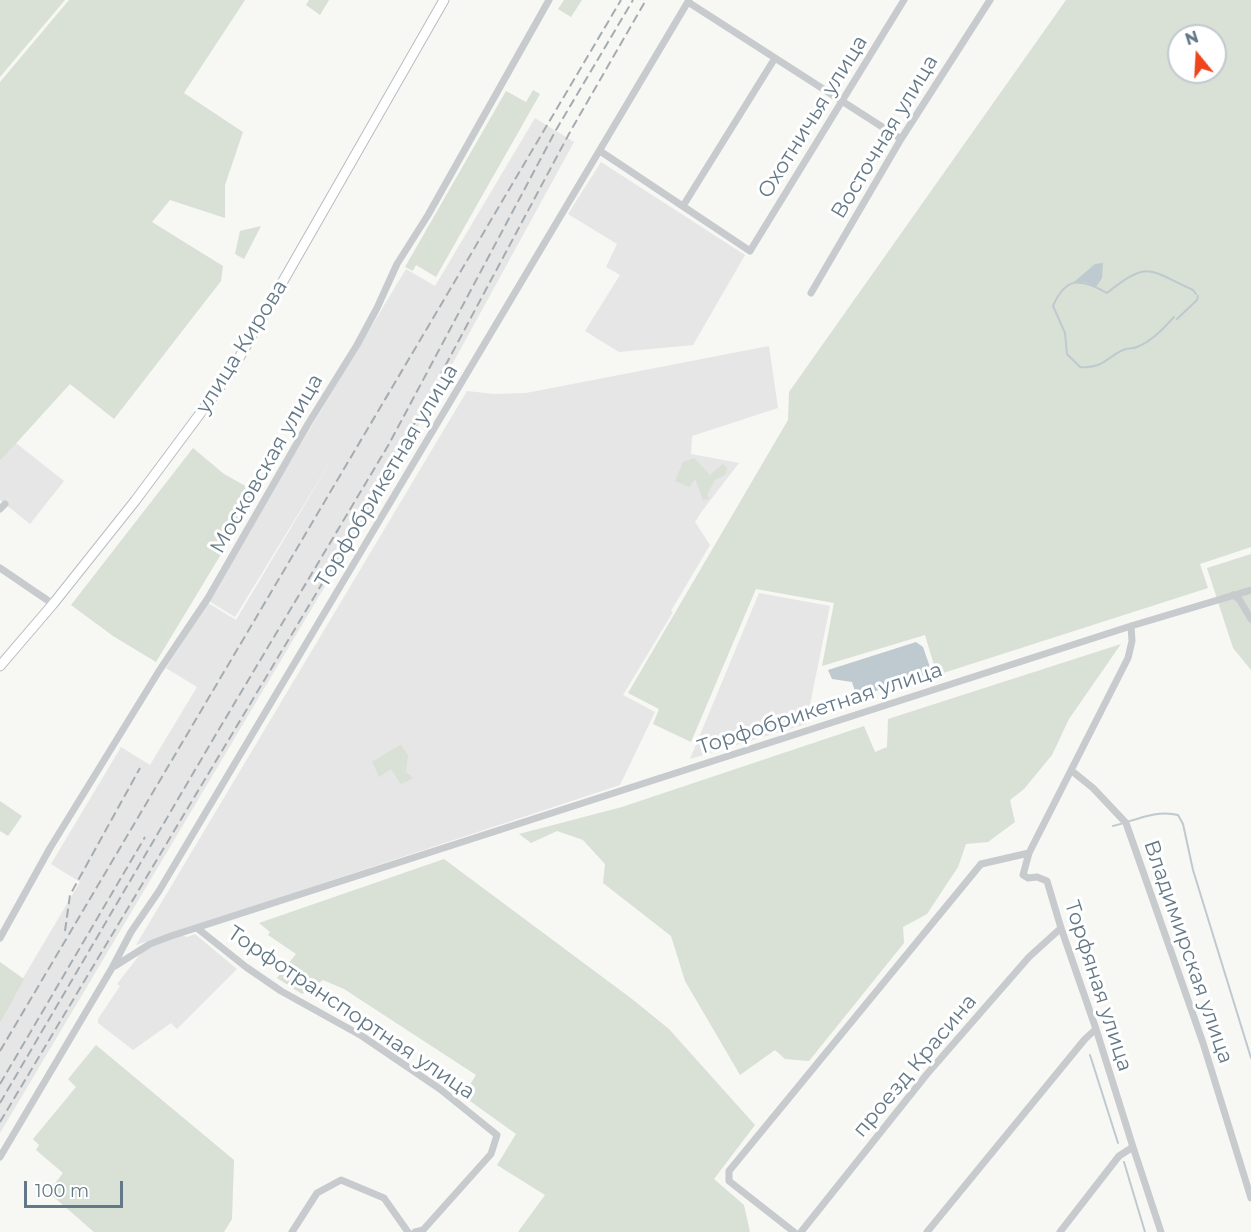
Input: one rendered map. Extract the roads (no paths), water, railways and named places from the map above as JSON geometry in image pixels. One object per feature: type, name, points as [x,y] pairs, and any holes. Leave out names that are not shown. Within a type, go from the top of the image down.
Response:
[{"type":"street","name":"улица Кирова","points":[[0,666],[135,501],[231,372],[444,0]]},
{"type":"street","name":"Московская улица","points":[[0,938],[50,848],[159,671],[208,598],[308,424],[357,345],[397,264],[428,215],[549,0]]},
{"type":"street","name":"Охотничья улица","points":[[683,206],[750,251],[904,0]]},
{"type":"street","name":"Восточная улица","points":[[811,293],[901,139],[990,0]]},
{"type":"street","points":[[689,1],[901,139]]},
{"type":"street","name":"Торфобрикетная улица","points":[[0,1157],[131,932],[159,891],[689,1]]},
{"type":"street","points":[[600,151],[683,206],[775,58]]},
{"type":"street","points":[[0,568],[53,604]]},
{"type":"street","name":"Торфобрикетная улица","points":[[112,968],[150,944],[197,928],[1131,626],[1251,590]]},
{"type":"street","points":[[1233,595],[1239,599],[1251,619]]},
{"type":"street","points":[[794,1232],[729,1180],[729,1171],[981,864],[1029,853],[1128,658],[1132,641],[1131,626]]},
{"type":"street","name":"Владимирская улица","points":[[1072,771],[1093,788],[1126,823],[1203,1043],[1251,1198]]},
{"type":"street","name":"Торфяная улица","points":[[1029,853],[1023,875],[1047,881],[1161,1232]]},
{"type":"street","name":"Торфотранспортная улица","points":[[197,928],[246,967],[281,991],[362,1036],[430,1082],[497,1135],[490,1154],[423,1230],[415,1232]]},
{"type":"street","name":"проезд Красина","points":[[801,1232],[935,1065],[1029,957],[1061,928]]},
{"type":"street","points":[[927,1232],[1085,1039],[1096,1029]]},
{"type":"street","points":[[1060,1232],[1119,1156],[1133,1147]]},
{"type":"street","points":[[292,1232],[317,1193],[341,1180],[384,1198],[408,1232]]},
{"type":"waterway","points":[[1174,317],[1157,334],[1135,348],[1123,350],[1094,366],[1080,367],[1067,354],[1065,333],[1053,306],[1063,289],[1069,285],[1089,284],[1107,293],[1132,276],[1148,271],[1166,277],[1193,290],[1196,294]]},
{"type":"waterway","points":[[1177,319],[1197,300],[1198,296]]},
{"type":"waterway","points":[[1113,826],[1162,813],[1178,815],[1183,824],[1193,870],[1251,1058]]},
{"type":"waterway","points":[[1090,1055],[1118,1143]]},
{"type":"waterway","points":[[1124,1162],[1145,1232]]},
{"type":"railway","points":[[0,1051],[621,0]]},
{"type":"railway","points":[[0,1103],[389,444],[556,130],[633,0]]},
{"type":"railway","points":[[0,1122],[387,475],[570,132],[646,0]]},
{"type":"railway","points":[[65,931],[70,895],[140,768]]},
{"type":"railway","points":[[0,1084],[145,837]]}]
